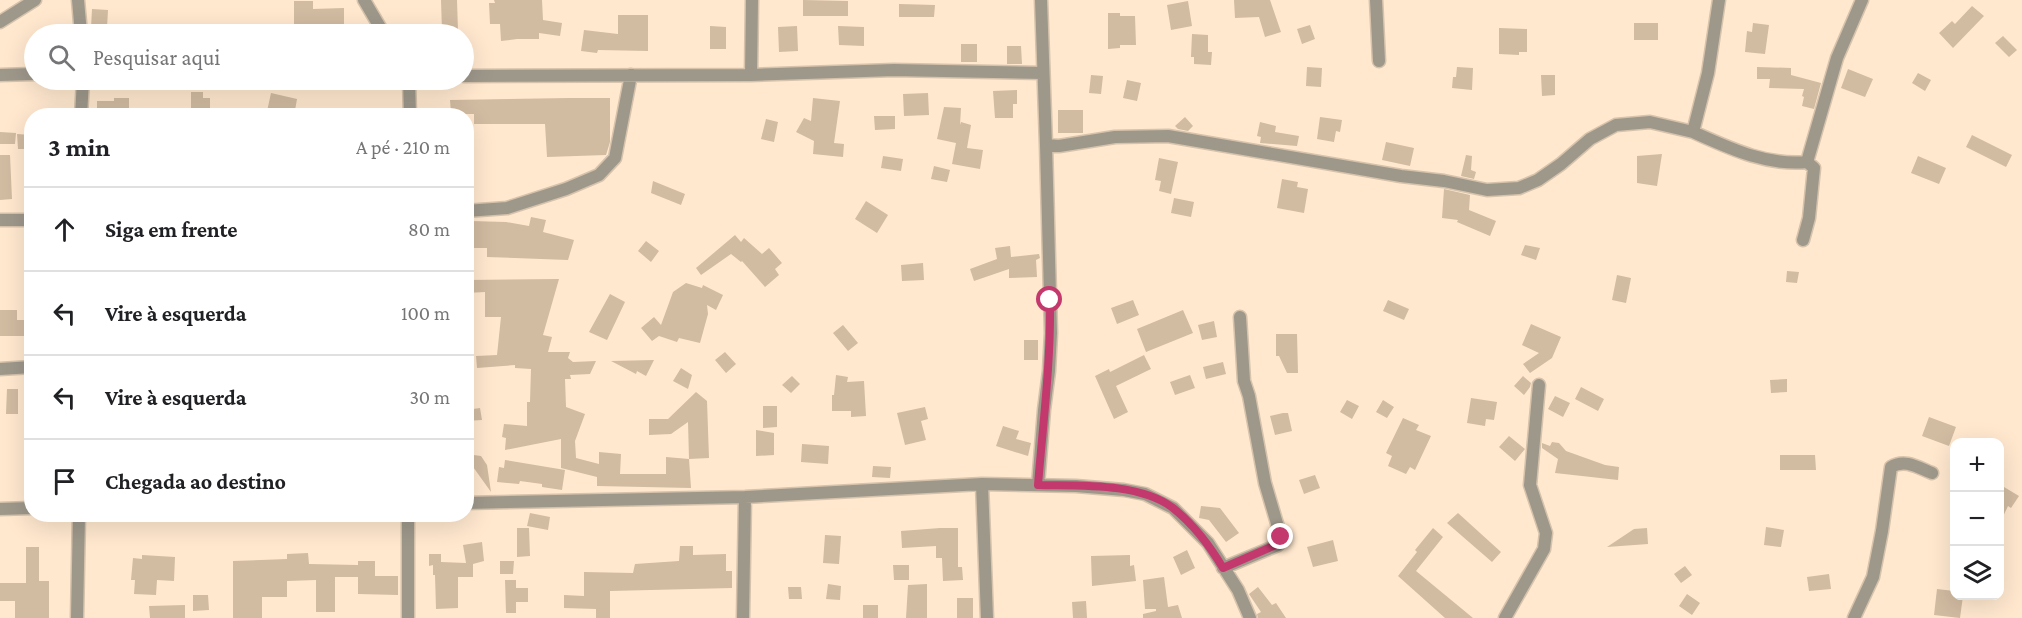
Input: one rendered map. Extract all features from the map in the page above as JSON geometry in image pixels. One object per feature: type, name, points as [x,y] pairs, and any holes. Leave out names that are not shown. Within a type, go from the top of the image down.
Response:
[{"type":"street","points":[[0,22],[35,0]]},
{"type":"street","points":[[78,0],[80,24]]},
{"type":"street","points":[[364,0],[378,24]]},
{"type":"street","points":[[751,75],[752,0]]},
{"type":"street","points":[[1038,485],[1051,333],[1041,0]]},
{"type":"street","points":[[1376,0],[1379,61]]},
{"type":"street","points":[[1693,132],[1708,73],[1719,0]]},
{"type":"street","points":[[1807,162],[1837,58],[1862,0]]},
{"type":"street","points":[[474,76],[751,75],[894,70],[1043,73]]},
{"type":"street","points":[[0,75],[24,74]]},
{"type":"street","points":[[474,210],[507,208],[566,189],[599,175],[615,158],[631,75]]},
{"type":"street","points":[[81,108],[82,90]]},
{"type":"street","points":[[409,90],[410,108]]},
{"type":"street","points":[[1046,145],[1059,146],[1114,137],[1168,136],[1487,190],[1519,188],[1538,180],[1590,139],[1616,125],[1650,122],[1693,132],[1742,154],[1793,164],[1807,162],[1814,168],[1809,219],[1803,240]]},
{"type":"street","points":[[0,220],[24,220]]},
{"type":"street","points":[[1223,568],[1278,544],[1281,537],[1265,483],[1249,396],[1244,381],[1240,317]]},
{"type":"street","points":[[0,369],[24,368]]},
{"type":"street","points":[[1505,618],[1544,549],[1546,533],[1530,485],[1539,385]]},
{"type":"street","points":[[1854,618],[1873,577],[1891,467],[1898,463],[1910,464],[1932,473]]},
{"type":"street","points":[[982,484],[987,618]]},
{"type":"street","points":[[474,503],[745,497],[982,484],[1076,486],[1124,490],[1158,499],[1173,508],[1208,543],[1238,590],[1250,618]]},
{"type":"street","points":[[743,618],[745,497]]},
{"type":"street","points":[[0,509],[24,508]]},
{"type":"street","points":[[77,618],[79,522]]},
{"type":"street","points":[[408,522],[408,618]]},
{"type":"building","points":[[441,0],[457,0],[458,24],[442,24]]},
{"type":"building","points":[[494,0],[542,0],[543,20],[562,23],[560,36],[539,33],[539,39],[501,41],[500,24],[490,24],[489,3],[495,3]]},
{"type":"building","points":[[803,0],[848,1],[848,16],[803,16]]},
{"type":"building","points":[[1234,0],[1270,0],[1281,32],[1265,37],[1259,17],[1235,18]]},
{"type":"building","points":[[294,1],[313,1],[313,9],[344,8],[344,24],[294,24]]},
{"type":"building","points":[[1188,1],[1192,26],[1171,30],[1167,5]]},
{"type":"building","points":[[899,4],[935,5],[934,17],[899,17]]},
{"type":"building","points":[[1972,6],[1984,16],[1953,48],[1939,33],[1952,21],[1955,24]]},
{"type":"building","points":[[92,9],[108,10],[107,24],[91,24]]},
{"type":"building","points":[[1108,13],[1135,16],[1136,45],[1120,45],[1120,48],[1108,49]]},
{"type":"building","points":[[618,15],[648,15],[648,51],[598,50],[597,53],[581,51],[584,30],[618,34]]},
{"type":"building","points":[[1634,23],[1658,23],[1658,40],[1634,40]]},
{"type":"building","points":[[1753,23],[1769,25],[1765,54],[1745,52],[1747,31],[1752,32]]},
{"type":"building","points":[[1310,25],[1315,39],[1302,44],[1297,29]]},
{"type":"building","points":[[710,26],[726,27],[726,49],[710,49]]},
{"type":"building","points":[[797,26],[798,51],[779,52],[778,27]]},
{"type":"building","points":[[838,26],[864,27],[864,46],[839,45]]},
{"type":"building","points":[[1499,28],[1527,29],[1527,52],[1519,52],[1519,55],[1499,54]]},
{"type":"building","points":[[1192,34],[1208,35],[1208,52],[1212,52],[1211,65],[1194,64],[1194,57],[1191,57]]},
{"type":"building","points":[[2003,36],[2017,50],[2009,57],[1995,43]]},
{"type":"building","points":[[961,44],[977,44],[977,62],[961,62]]},
{"type":"building","points":[[1007,46],[1021,46],[1022,64],[1007,64]]},
{"type":"building","points":[[1307,67],[1322,68],[1321,87],[1306,86]]},
{"type":"building","points":[[1457,67],[1473,68],[1472,90],[1452,88]]},
{"type":"building","points":[[1757,67],[1791,68],[1791,75],[1821,83],[1814,109],[1802,106],[1804,89],[1769,88],[1770,79],[1757,79]]},
{"type":"building","points":[[1848,69],[1873,79],[1865,97],[1841,88]]},
{"type":"building","points":[[1918,73],[1931,80],[1925,91],[1912,83]]},
{"type":"building","points":[[1091,75],[1103,76],[1101,94],[1089,93]]},
{"type":"building","points":[[1541,75],[1555,75],[1555,95],[1542,96]]},
{"type":"building","points":[[1127,80],[1141,83],[1137,101],[1123,98]]},
{"type":"building","points":[[1017,90],[1017,104],[1013,104],[1013,118],[995,118],[993,91]]},
{"type":"building","points":[[191,92],[203,92],[203,98],[210,98],[210,108],[191,108]]},
{"type":"building","points":[[271,93],[297,99],[295,108],[268,108]]},
{"type":"building","points":[[928,93],[929,115],[904,116],[903,94]]},
{"type":"building","points":[[114,98],[129,98],[129,108],[97,108],[97,101],[114,101]]},
{"type":"building","points":[[610,98],[610,142],[606,155],[547,157],[545,124],[474,124],[474,108],[451,108],[450,100]]},
{"type":"building","points":[[813,98],[840,101],[834,143],[844,144],[843,157],[813,154],[814,141],[796,132],[804,118],[811,121]]},
{"type":"building","points":[[944,107],[961,108],[960,125],[961,122],[971,125],[967,148],[983,150],[980,169],[952,164],[956,143],[937,139]]},
{"type":"building","points":[[1058,110],[1083,110],[1083,133],[1058,133]]},
{"type":"building","points":[[874,116],[895,116],[895,129],[875,130]]},
{"type":"building","points":[[1185,117],[1193,126],[1188,131],[1175,126]]},
{"type":"building","points":[[1320,117],[1342,120],[1340,132],[1336,131],[1334,142],[1317,139]]},
{"type":"building","points":[[766,119],[778,122],[774,142],[761,139]]},
{"type":"building","points":[[1260,122],[1276,126],[1275,132],[1299,136],[1297,146],[1260,143],[1261,137],[1257,136]]},
{"type":"building","points":[[0,132],[16,133],[15,144],[0,144]]},
{"type":"building","points":[[17,134],[24,134],[24,149],[18,149]]},
{"type":"building","points":[[1972,135],[2012,155],[2006,167],[1966,147]]},
{"type":"building","points":[[1386,142],[1414,148],[1410,166],[1382,160]]},
{"type":"building","points":[[1662,154],[1657,186],[1637,183],[1637,156]]},
{"type":"building","points":[[0,155],[10,155],[12,199],[0,200]]},
{"type":"building","points":[[1466,155],[1472,156],[1471,170],[1476,172],[1474,179],[1461,176]]},
{"type":"building","points":[[883,156],[903,159],[901,171],[881,168]]},
{"type":"building","points":[[1918,156],[1946,168],[1939,184],[1911,173]]},
{"type":"building","points":[[1159,158],[1178,162],[1171,194],[1159,191],[1161,181],[1155,180]]},
{"type":"building","points":[[934,166],[950,170],[947,182],[931,179]]},
{"type":"building","points":[[1282,179],[1298,182],[1297,187],[1308,189],[1304,213],[1277,208]]},
{"type":"building","points":[[653,181],[685,194],[681,205],[651,193]]},
{"type":"building","points":[[1444,189],[1470,195],[1469,210],[1496,221],[1490,236],[1457,222],[1458,220],[1442,218]]},
{"type":"building","points":[[1174,198],[1194,202],[1191,217],[1171,213]]},
{"type":"building","points":[[866,201],[888,215],[877,233],[855,219]]},
{"type":"building","points":[[531,217],[546,220],[543,232],[574,240],[568,260],[487,257],[487,248],[474,248],[474,221],[506,222],[529,226]]},
{"type":"building","points":[[735,235],[741,242],[744,238],[762,254],[769,248],[782,263],[775,269],[779,275],[765,287],[742,261],[731,254],[701,275],[696,268]]},
{"type":"building","points":[[646,241],[659,251],[651,262],[638,251]]},
{"type":"building","points":[[1525,245],[1540,248],[1536,260],[1521,255]]},
{"type":"building","points":[[1010,246],[1011,257],[1039,254],[1040,258],[1036,260],[1037,277],[1009,278],[1009,269],[974,281],[970,269],[997,259],[995,248]]},
{"type":"building","points":[[923,263],[924,280],[902,281],[901,265]]},
{"type":"building","points":[[1787,271],[1799,272],[1797,283],[1786,282]]},
{"type":"building","points":[[1617,275],[1631,278],[1626,303],[1612,300]]},
{"type":"building","points":[[559,279],[543,335],[552,337],[548,352],[570,352],[568,358],[573,362],[596,361],[590,374],[570,375],[571,379],[565,379],[566,407],[585,414],[575,441],[576,458],[599,464],[599,452],[621,454],[620,474],[666,474],[666,457],[689,459],[691,488],[597,486],[597,477],[561,468],[561,439],[505,450],[506,438],[502,437],[504,424],[527,426],[531,369],[515,368],[515,365],[477,368],[476,356],[497,355],[501,317],[485,317],[485,292],[474,293],[474,280]]},
{"type":"building","points":[[686,283],[702,288],[703,285],[723,295],[716,310],[707,305],[708,314],[700,343],[679,338],[677,342],[659,336],[652,341],[641,328],[654,317],[661,325],[673,292]]},
{"type":"building","points":[[610,294],[625,302],[607,340],[589,332]]},
{"type":"building","points":[[1133,300],[1139,315],[1117,324],[1111,308]]},
{"type":"building","points":[[1388,300],[1409,309],[1404,320],[1383,311]]},
{"type":"building","points":[[0,310],[17,310],[17,320],[24,320],[24,336],[0,336]]},
{"type":"building","points":[[1183,310],[1193,333],[1146,352],[1137,329]]},
{"type":"building","points":[[1214,321],[1217,337],[1202,340],[1198,325]]},
{"type":"building","points":[[1531,324],[1561,337],[1552,358],[1530,373],[1523,364],[1539,353],[1522,345]]},
{"type":"building","points":[[843,325],[858,343],[848,351],[833,333]]},
{"type":"building","points":[[1276,334],[1297,334],[1298,373],[1287,373],[1279,356],[1276,356]]},
{"type":"building","points":[[1024,340],[1038,340],[1038,360],[1024,360]]},
{"type":"building","points":[[725,352],[736,364],[726,373],[715,360]]},
{"type":"building","points":[[1144,355],[1151,369],[1116,386],[1128,412],[1114,419],[1095,376],[1109,369],[1110,372]]},
{"type":"building","points":[[654,360],[646,376],[637,371],[636,374],[611,361]]},
{"type":"building","points":[[1223,362],[1226,374],[1206,379],[1203,367]]},
{"type":"building","points":[[681,368],[692,375],[688,389],[673,381]]},
{"type":"building","points":[[836,375],[848,377],[847,382],[864,381],[866,416],[851,417],[851,411],[832,411]]},
{"type":"building","points":[[1190,375],[1195,388],[1175,395],[1170,382]]},
{"type":"building","points":[[792,376],[800,384],[791,393],[782,385]]},
{"type":"building","points":[[1523,376],[1531,383],[1524,395],[1514,386]]},
{"type":"building","points":[[1787,379],[1787,392],[1771,393],[1770,380]]},
{"type":"building","points":[[1581,387],[1604,399],[1598,411],[1575,399]]},
{"type":"building","points":[[7,389],[18,389],[18,414],[6,414]]},
{"type":"building","points":[[696,392],[707,401],[709,458],[689,459],[688,422],[671,434],[649,435],[649,419],[668,419]]},
{"type":"building","points":[[1555,396],[1570,403],[1563,417],[1548,409]]},
{"type":"building","points":[[1471,398],[1497,402],[1494,420],[1486,419],[1485,426],[1467,423]]},
{"type":"building","points":[[1347,400],[1359,406],[1352,419],[1340,412]]},
{"type":"building","points":[[1383,400],[1394,407],[1387,418],[1376,412]]},
{"type":"building","points":[[763,406],[777,406],[777,427],[763,428]]},
{"type":"building","points":[[925,407],[928,419],[921,421],[926,440],[905,445],[897,413]]},
{"type":"building","points":[[480,408],[482,420],[474,420],[474,409]]},
{"type":"building","points":[[1288,413],[1292,431],[1275,435],[1270,416]]},
{"type":"building","points":[[1929,417],[1956,427],[1950,438],[1949,446],[1922,436]]},
{"type":"building","points":[[1403,418],[1419,425],[1416,430],[1431,436],[1415,470],[1410,467],[1406,474],[1388,466],[1392,456],[1386,453]]},
{"type":"building","points":[[1003,426],[1019,431],[1016,439],[1031,443],[1028,456],[996,446]]},
{"type":"building","points":[[756,430],[774,433],[774,455],[756,456]]},
{"type":"building","points":[[1509,436],[1525,449],[1515,461],[1499,447]]},
{"type":"building","points":[[1552,442],[1559,443],[1566,451],[1605,465],[1619,467],[1618,480],[1555,473],[1558,459],[1542,448],[1542,443],[1550,446]]},
{"type":"building","points":[[802,444],[829,446],[828,464],[801,462]]},
{"type":"building","points":[[474,455],[481,456],[487,465],[491,492],[474,468]]},
{"type":"building","points":[[1780,455],[1815,455],[1816,470],[1780,470]]},
{"type":"building","points":[[505,460],[565,470],[562,490],[520,481],[519,484],[497,482],[499,467],[504,468]]},
{"type":"building","points":[[873,466],[891,467],[890,478],[872,477]]},
{"type":"building","points":[[1315,475],[1320,488],[1304,494],[1299,480]]},
{"type":"building","points":[[2004,487],[2019,496],[2011,508],[2008,506],[2004,514]]},
{"type":"building","points":[[1201,506],[1220,508],[1239,533],[1226,542],[1209,520],[1199,518]]},
{"type":"building","points":[[530,513],[550,517],[548,530],[527,526]]},
{"type":"building","points":[[1458,513],[1501,552],[1492,562],[1447,523]]},
{"type":"building","points":[[1766,527],[1784,530],[1781,547],[1764,545]]},
{"type":"building","points":[[517,528],[529,528],[530,556],[517,557]]},
{"type":"building","points":[[958,528],[958,567],[962,567],[963,580],[943,581],[942,558],[936,558],[936,546],[902,548],[901,531]]},
{"type":"building","points":[[1433,528],[1443,537],[1416,571],[1473,618],[1445,618],[1398,576]]},
{"type":"building","points":[[1647,528],[1648,544],[1607,547],[1634,529]]},
{"type":"building","points":[[825,535],[841,536],[839,564],[823,563]]},
{"type":"building","points":[[1333,540],[1338,561],[1313,567],[1307,547]]},
{"type":"building","points":[[482,542],[484,561],[473,564],[473,577],[458,577],[458,608],[436,609],[435,575],[433,575],[433,565],[429,566],[429,554],[441,554],[441,562],[466,563],[463,545]]},
{"type":"building","points":[[680,546],[693,546],[693,555],[726,554],[726,571],[732,571],[732,588],[610,591],[610,618],[596,618],[596,609],[564,608],[564,595],[584,596],[584,572],[633,573],[635,564],[679,561]]},
{"type":"building","points":[[26,547],[39,547],[39,581],[49,581],[49,618],[15,618],[15,601],[0,601],[0,583],[26,583]]},
{"type":"building","points":[[1187,550],[1195,568],[1181,575],[1173,557]]},
{"type":"building","points":[[308,553],[309,564],[358,565],[358,561],[375,561],[375,576],[398,576],[398,595],[358,594],[358,577],[335,577],[335,612],[316,612],[316,580],[287,581],[287,597],[262,597],[262,618],[233,618],[233,561],[287,559],[287,554]]},
{"type":"building","points":[[142,555],[175,557],[174,581],[157,580],[156,595],[134,594],[135,580],[131,580],[133,558],[142,559]]},
{"type":"building","points":[[1130,555],[1130,566],[1134,565],[1136,581],[1092,586],[1091,556]]},
{"type":"building","points":[[500,561],[514,561],[513,574],[500,574]]},
{"type":"building","points":[[893,565],[909,565],[909,580],[894,580]]},
{"type":"building","points":[[1685,566],[1692,575],[1681,583],[1674,574]]},
{"type":"building","points":[[1829,574],[1831,589],[1809,591],[1807,577]]},
{"type":"building","points":[[1164,577],[1168,607],[1178,605],[1182,618],[1143,618],[1143,614],[1156,611],[1156,609],[1145,609],[1143,580]]},
{"type":"building","points":[[505,580],[516,580],[516,588],[528,588],[528,602],[516,602],[516,613],[506,613]]},
{"type":"building","points":[[828,584],[841,586],[840,600],[826,599]]},
{"type":"building","points":[[927,584],[927,618],[906,618],[908,585]]},
{"type":"building","points":[[788,587],[801,587],[802,599],[789,599]]},
{"type":"building","points":[[1258,587],[1272,605],[1276,603],[1286,618],[1258,618],[1257,614],[1261,612],[1249,594]]},
{"type":"building","points":[[1937,589],[1950,591],[1950,600],[1962,600],[1960,618],[1934,615]]},
{"type":"building","points":[[1687,594],[1700,603],[1692,615],[1679,606]]},
{"type":"building","points":[[193,595],[208,595],[209,610],[193,611]]},
{"type":"building","points":[[957,598],[973,598],[973,618],[957,618]]},
{"type":"building","points":[[1086,601],[1087,618],[1073,618],[1072,602]]},
{"type":"building","points":[[185,605],[185,618],[150,618],[149,606]]},
{"type":"building","points":[[863,605],[878,605],[878,618],[863,618]]},
{"type":"route","points":[[1050,300],[1049,371],[1038,485],[1124,490],[1158,499],[1173,508],[1208,543],[1223,568],[1278,544],[1281,537]]}]
